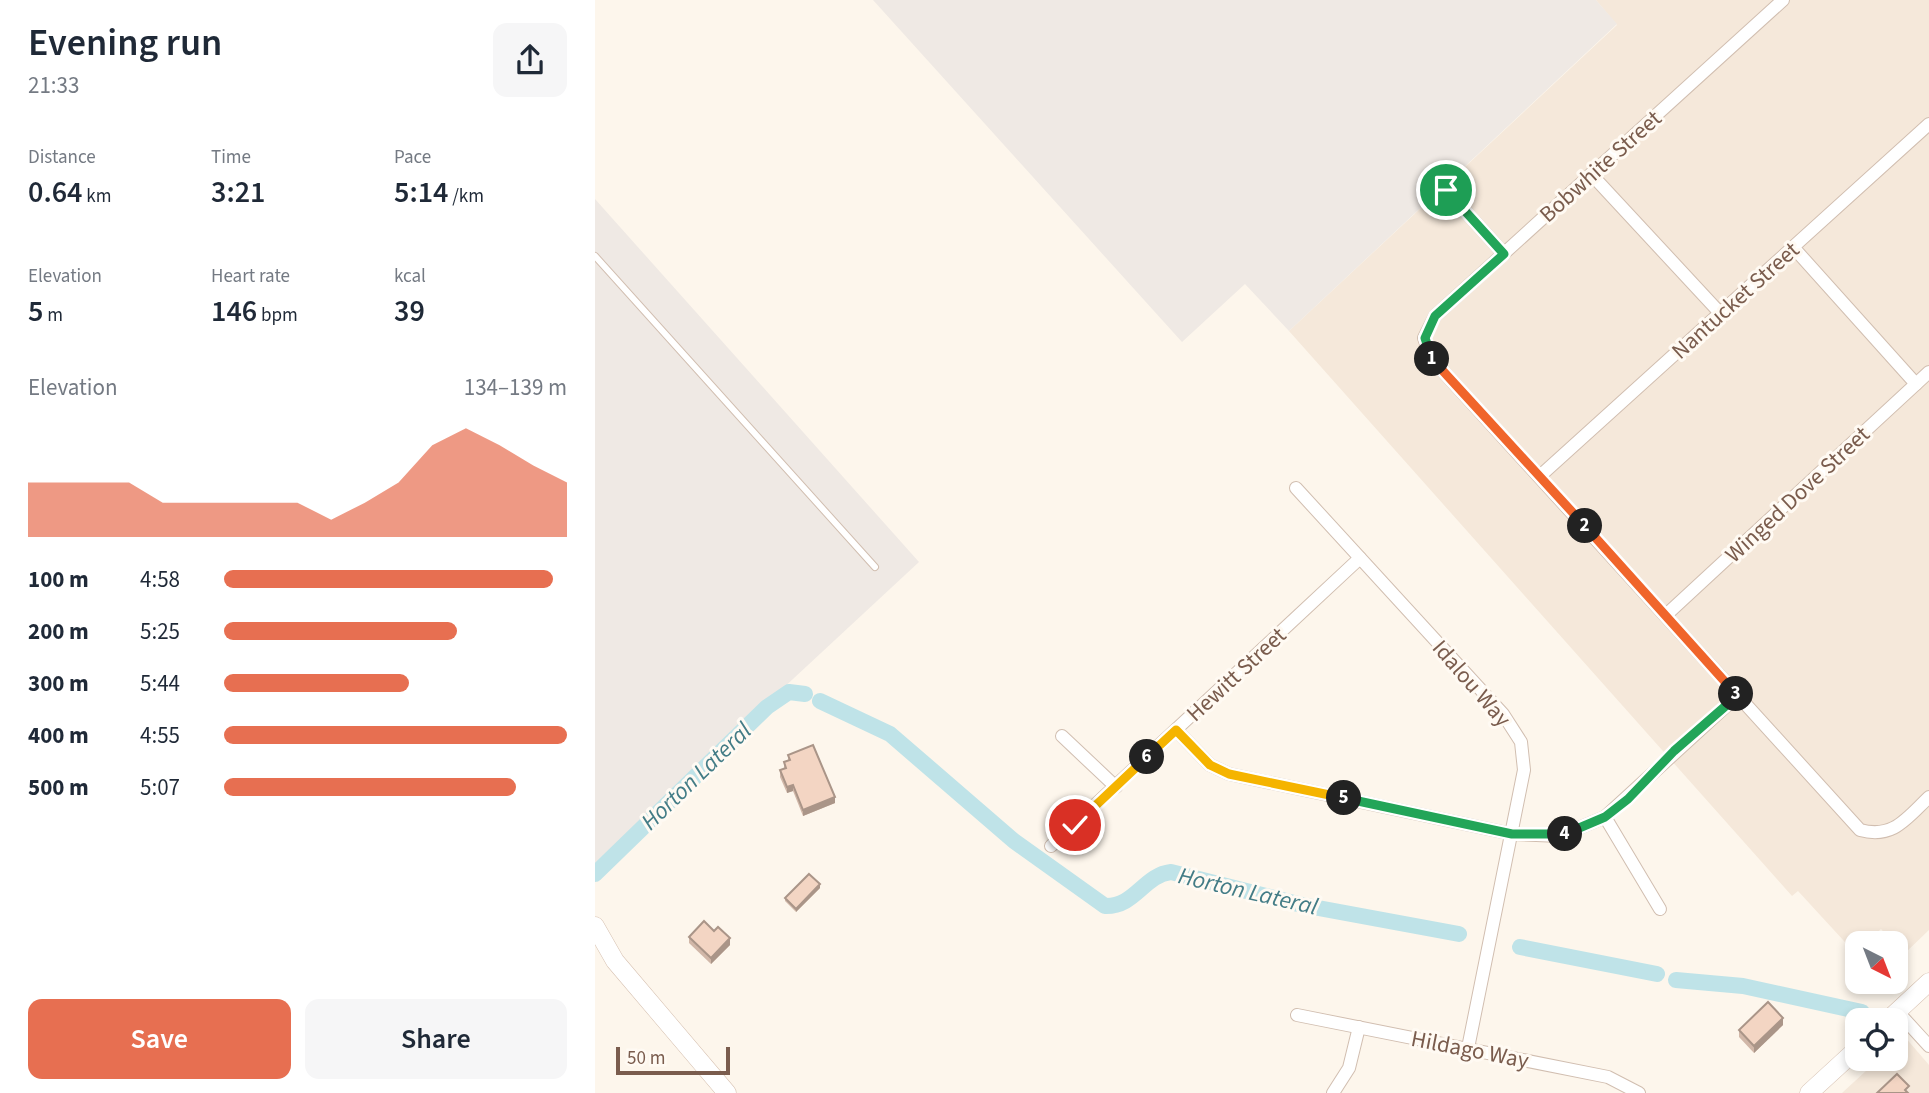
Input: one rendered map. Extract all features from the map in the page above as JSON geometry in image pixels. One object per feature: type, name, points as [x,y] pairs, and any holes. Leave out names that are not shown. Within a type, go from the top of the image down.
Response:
[{"type":"street","name":"Bobwhite Street","points":[[1540,476],[1431,358],[1425,338],[1435,316],[1783,0]]},
{"type":"street","name":"Nantucket Street","points":[[1540,476],[1929,124]]},
{"type":"street","points":[[1591,174],[1720,313]]},
{"type":"street","points":[[1446,190],[1504,254]]},
{"type":"street","points":[[1793,247],[1916,384]]},
{"type":"street","name":"Winged Dove Street","points":[[1665,615],[1929,372]]},
{"type":"street","points":[[1540,476],[1860,830],[1878,835],[1898,825],[1929,797]]},
{"type":"street","name":"Idalou Way","points":[[1296,488],[1503,714],[1521,741],[1524,770],[1468,1048]]},
{"type":"street","name":"Hewitt Street","points":[[1051,845],[1360,558]]},
{"type":"street","points":[[1176,730],[1210,765],[1229,774],[1512,834],[1560,836],[1605,817],[1628,799],[1674,751],[1737,696]]},
{"type":"street","points":[[1062,736],[1116,787]]},
{"type":"street","points":[[1605,817],[1660,909]]},
{"type":"street","points":[[595,926],[615,961],[727,1093]]},
{"type":"street","points":[[595,946],[615,961]]},
{"type":"street","points":[[1901,1008],[1929,982]]},
{"type":"street","name":"Hildago Way","points":[[1297,1015],[1608,1077],[1639,1093]]},
{"type":"street","points":[[1333,1093],[1349,1068],[1359,1027]]},
{"type":"street","points":[[1908,1028],[1929,1046]]},
{"type":"street","points":[[1809,1093],[1845,1060]]},
{"type":"lane","points":[[595,256],[875,567]]},
{"type":"shaded area","points":[[873,0],[1596,0],[1617,24],[1289,331],[1245,284],[1182,342]]},
{"type":"shaded area","points":[[1596,0],[1929,0],[1929,930],[1908,950],[1908,931],[1845,931],[1845,942],[1798,891],[1792,896],[1289,331],[1617,25]]},
{"type":"shaded area","points":[[595,199],[919,562],[595,863]]},
{"type":"shaded area","points":[[1908,1041],[1929,1065],[1929,1093],[1842,1093],[1866,1071],[1908,1071]]},
{"type":"building","points":[[813,745],[835,797],[803,810],[793,785],[787,787],[780,770],[786,768],[784,762],[790,760],[788,755]]},
{"type":"building","points":[[809,874],[820,884],[796,909],[785,898]]},
{"type":"building","points":[[704,921],[714,931],[718,927],[730,938],[711,958],[689,937]]},
{"type":"building","points":[[1768,1002],[1783,1018],[1754,1046],[1739,1030]]},
{"type":"building","points":[[1897,1074],[1909,1086],[1905,1090],[1908,1093],[1877,1093]]},
{"type":"waterway","name":"Horton Lateral","points":[[595,874],[767,707],[789,692],[805,694]]},
{"type":"waterway","name":"Horton Lateral","points":[[820,701],[890,734],[1014,841],[1105,906],[1124,902],[1154,879],[1171,872],[1302,905],[1459,934]]},
{"type":"waterway","name":"Horton Lateral","points":[[1520,947],[1657,974]]},
{"type":"waterway","name":"Horton Lateral","points":[[1676,980],[1743,986],[1845,1008]]},
{"type":"route","points":[[1075,825],[1176,730],[1210,765],[1229,774],[1512,834],[1560,836],[1605,817],[1628,799],[1674,751],[1737,696],[1431,358],[1425,338],[1435,316],[1504,254],[1446,190]]}]
